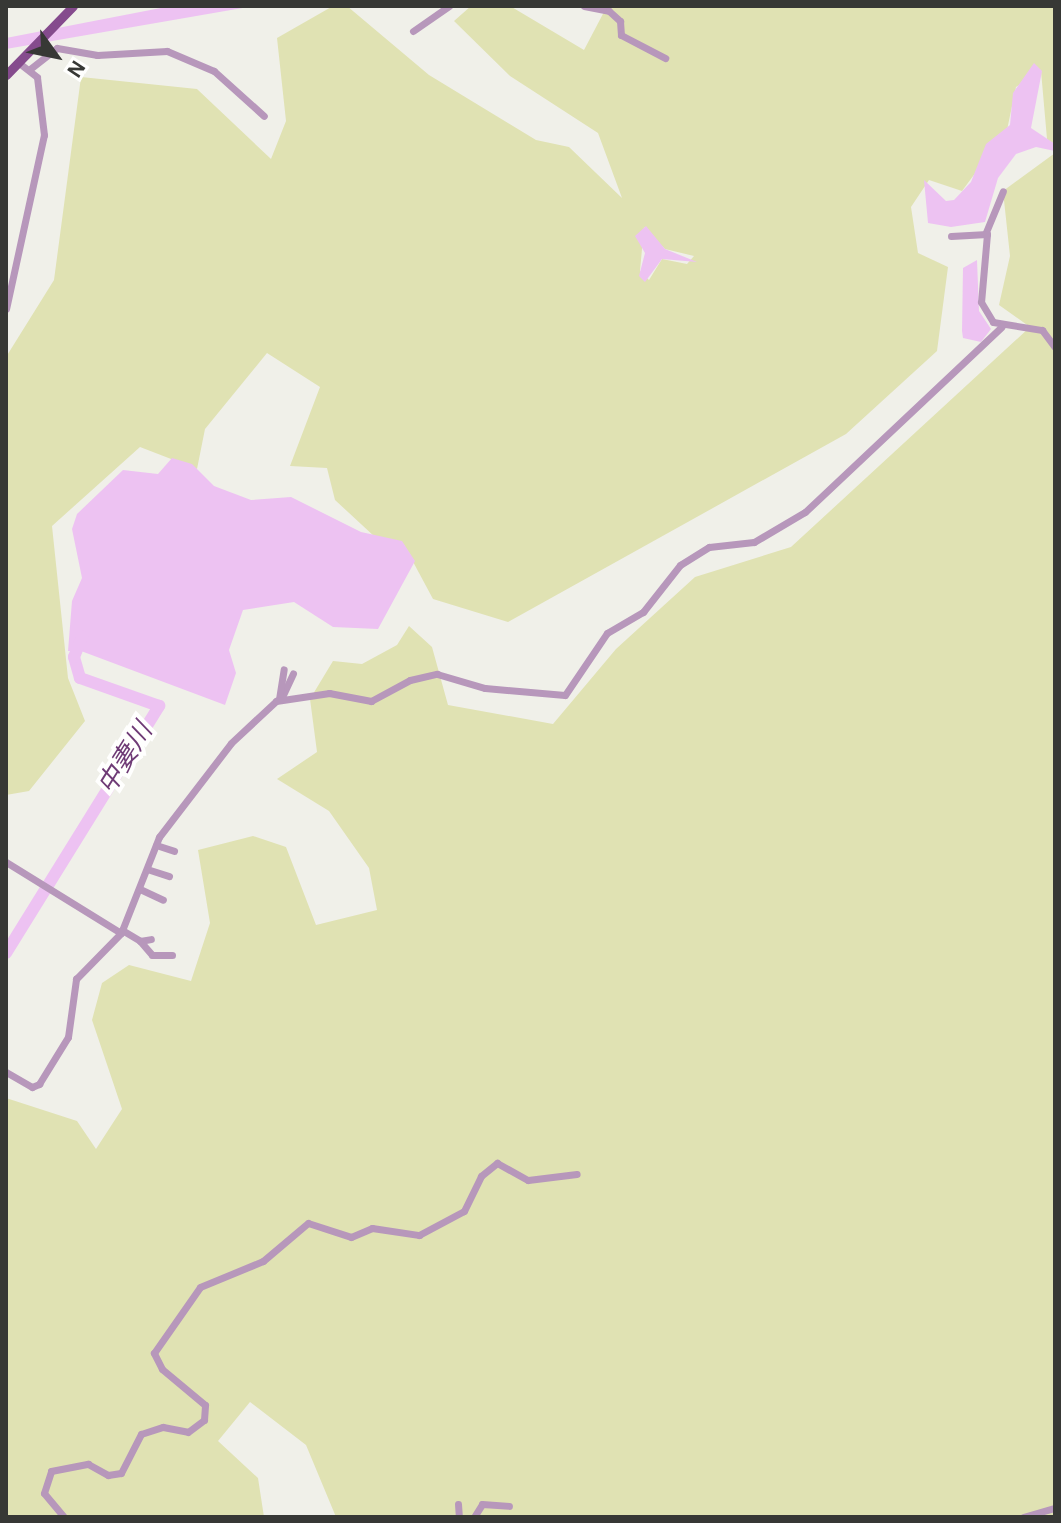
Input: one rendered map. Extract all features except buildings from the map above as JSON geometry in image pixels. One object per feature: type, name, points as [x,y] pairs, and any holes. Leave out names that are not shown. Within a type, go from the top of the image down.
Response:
[{"type":"main road","points":[[6,75],[73,6]]},
{"type":"street","points":[[413,31],[449,6]]},
{"type":"street","points":[[584,6],[609,11],[620,21],[621,35],[665,58]]},
{"type":"street","points":[[30,69],[57,48],[97,55],[167,51],[214,71],[264,116]]},
{"type":"street","points":[[6,309],[44,135],[39,83],[20,60]]},
{"type":"street","points":[[1003,191],[986,232],[981,302],[1001,327],[1042,330],[1055,347]]},
{"type":"street","points":[[951,236],[986,232]]},
{"type":"street","points":[[280,698],[329,693],[371,701],[410,680],[437,674],[485,688],[565,695],[607,633],[643,612],[680,565],[709,547],[754,542],[805,512],[1001,327]]},
{"type":"street","points":[[280,698],[284,669]]},
{"type":"street","points":[[6,1072],[32,1087],[39,1084],[68,1037],[79,973],[122,932],[150,870],[156,845],[231,743],[280,698],[293,673]]},
{"type":"street","points":[[156,845],[174,851]]},
{"type":"street","points":[[6,862],[140,941],[152,955],[172,955]]},
{"type":"street","points":[[150,870],[169,876]]},
{"type":"street","points":[[142,890],[163,900]]},
{"type":"street","points":[[140,941],[151,939]]},
{"type":"street","points":[[64,1517],[44,1493],[51,1471],[88,1464],[108,1475],[121,1473],[141,1434],[163,1427],[188,1432],[204,1420],[205,1405],[162,1369],[154,1353],[200,1287],[263,1261],[308,1223],[351,1237],[372,1228],[419,1235],[464,1211],[481,1176],[497,1163],[528,1180],[577,1174]]},
{"type":"street","points":[[458,1504],[459,1517]]},
{"type":"street","points":[[474,1517],[480,1504],[509,1506]]},
{"type":"street","points":[[1023,1517],[1055,1508]]},
{"type":"green space","points":[[333,6],[347,6],[429,75],[536,140],[569,147],[622,198],[598,133],[510,76],[454,21],[471,6],[510,6],[584,50],[605,10],[600,6],[1055,6],[1055,148],[1047,139],[1041,71],[1016,87],[1007,130],[962,191],[929,180],[911,207],[918,253],[948,267],[937,351],[846,434],[508,622],[433,599],[404,545],[375,537],[335,500],[327,468],[290,466],[320,387],[267,353],[205,429],[197,469],[140,447],[52,526],[68,678],[85,721],[29,791],[6,795],[6,357],[54,280],[81,77],[197,89],[271,159],[286,121],[277,38]],"holes":[[[644,227],[665,249],[694,256],[687,264],[662,259],[649,280],[640,271]]]},
{"type":"green space","points":[[1055,153],[1055,1517],[336,1517],[306,1445],[250,1402],[218,1441],[258,1478],[264,1517],[6,1517],[6,1098],[77,1121],[96,1149],[122,1109],[92,1020],[102,983],[129,965],[191,981],[210,923],[198,850],[253,836],[286,847],[316,925],[377,910],[369,868],[329,811],[277,779],[317,752],[310,699],[333,661],[362,664],[397,645],[409,626],[432,647],[448,705],[553,724],[616,649],[695,577],[791,547],[1030,327],[999,305],[1010,256],[1003,191]]},
{"type":"shaded area","points":[[171,6],[254,6],[6,49],[6,38]]},
{"type":"shaded area","points":[[1034,63],[1042,71],[1031,128],[1055,144],[1055,151],[1036,147],[1016,154],[998,178],[985,222],[951,227],[928,223],[924,180],[946,201],[954,200],[971,182],[986,144],[1010,125],[1013,93]]},
{"type":"shaded area","points":[[646,226],[665,249],[697,262],[662,259],[645,282],[639,276],[645,253],[635,236]]},
{"type":"shaded area","points":[[977,260],[979,311],[991,329],[981,342],[963,338],[962,331],[963,268]]},
{"type":"shaded area","points":[[172,458],[192,464],[214,486],[251,500],[291,497],[361,532],[402,541],[415,561],[378,629],[333,627],[294,602],[243,610],[229,650],[236,673],[225,705],[81,651],[68,651],[72,601],[82,578],[72,529],[77,514],[123,470],[158,474]]},
{"type":"waterway","name":"中妻川","points":[[6,953],[159,706],[80,678],[74,657],[82,637]]}]
